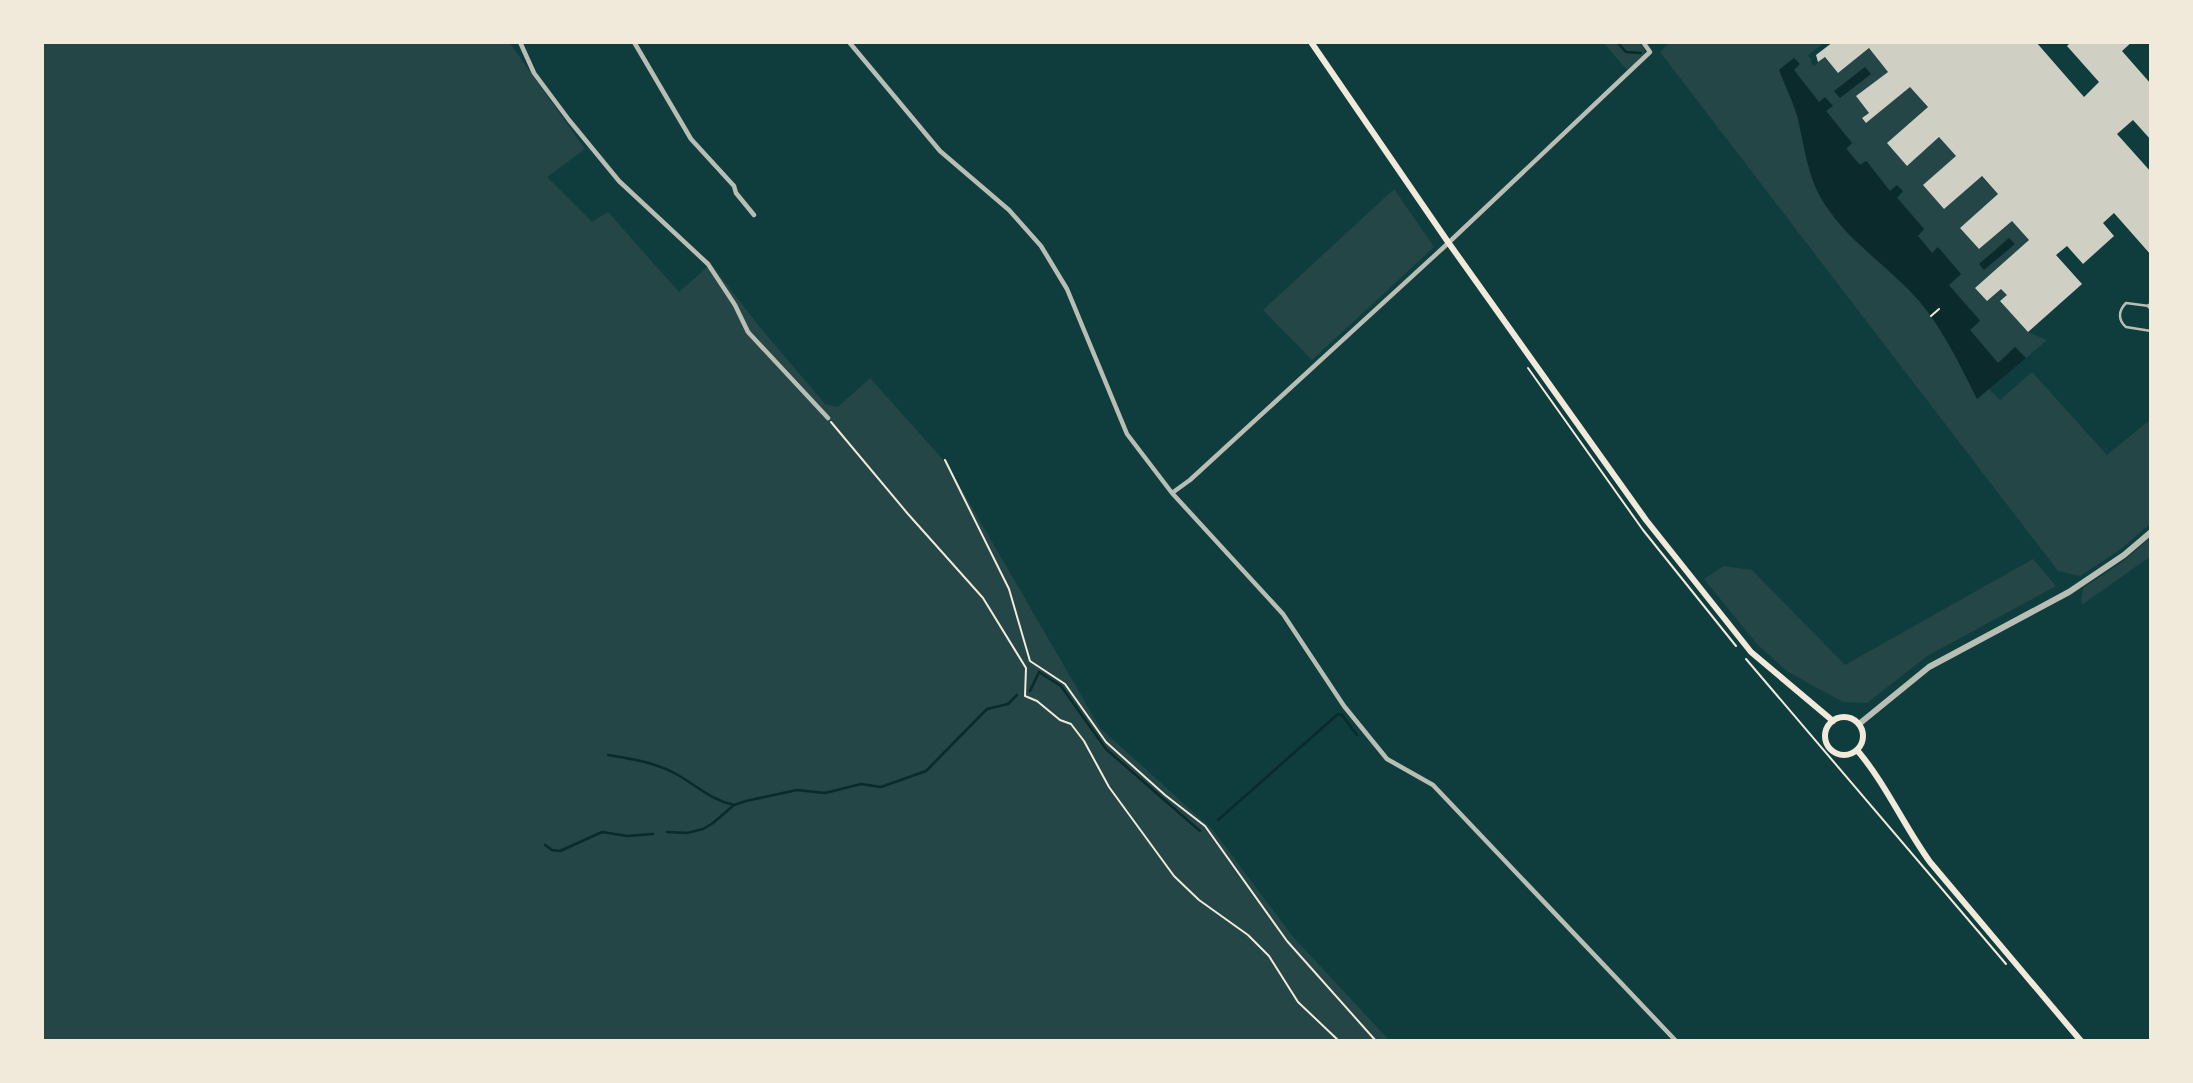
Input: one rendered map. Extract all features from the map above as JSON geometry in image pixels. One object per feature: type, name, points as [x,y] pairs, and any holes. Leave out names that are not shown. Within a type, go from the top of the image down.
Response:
[{"type":"main road","points":[[1311,42],[1629,498],[1715,610],[1751,652],[1833,721]]},
{"type":"main road","points":[[1850,718],[1859,724],[1863,736],[1857,750],[1842,755],[1830,749],[1825,738],[1833,721],[1850,718]]},
{"type":"main road","points":[[1857,750],[1882,784],[1912,837],[1930,862],[2081,1041]]},
{"type":"street","points":[[520,42],[534,73],[611,171],[708,264],[735,305],[748,332],[828,418]]},
{"type":"street","points":[[634,42],[691,139],[734,186],[736,193],[754,215]]},
{"type":"street","points":[[849,42],[940,151],[1009,209],[1041,246],[1067,289],[1127,434],[1172,492],[1283,614],[1345,706],[1387,759],[1433,785],[1676,1041]]},
{"type":"street","points":[[1172,492],[1190,480],[1650,52],[1643,42]]},
{"type":"street","points":[[1859,724],[1929,667],[2069,592],[2124,555],[2151,532]]},
{"type":"lane","points":[[2150,307],[2126,303],[2119,318],[2126,327],[2151,331]]},
{"type":"path","points":[[1931,316],[1939,309]]},
{"type":"path","points":[[828,418],[983,598],[1026,668],[1025,696],[1037,701],[1060,720],[1071,724],[1084,741],[1109,787],[1174,876],[1199,900],[1255,942],[1269,956],[1298,1002],[1339,1041]]},
{"type":"path","points":[[945,460],[1009,589],[1030,661],[1065,684],[1107,742],[1165,795],[1205,826],[1287,941],[1376,1041]]},
{"type":"path","points":[[1845,777],[2012,972]]},
{"type":"shaded area","points":[[42,42],[509,42],[585,149],[547,177],[592,222],[608,212],[679,292],[711,264],[825,404],[838,407],[870,378],[947,464],[1100,728],[1212,829],[1294,938],[1390,1041],[42,1041]]},
{"type":"shaded area","points":[[1603,42],[1639,42],[1644,49],[1644,55],[1627,70]]},
{"type":"shaded area","points":[[1670,42],[1825,42],[1808,55],[1812,60],[1810,62],[1814,66],[1825,57],[1838,73],[1869,48],[1888,72],[1856,96],[1869,113],[1862,118],[1866,123],[1910,87],[1928,107],[1888,143],[1907,166],[1939,137],[1998,194],[1960,228],[1979,249],[2012,221],[2029,240],[1976,288],[1987,301],[2001,289],[2007,295],[2001,302],[2028,332],[2047,340],[2026,358],[2015,347],[1998,364],[1970,330],[1980,320],[1948,285],[1961,274],[1938,248],[1932,253],[1917,235],[1924,229],[1897,197],[1903,192],[1890,191],[1867,161],[1860,165],[1846,148],[1852,143],[1826,111],[1832,106],[1819,102],[1794,70],[1794,58],[1779,70],[1797,115],[1811,173],[1826,206],[1847,232],[1897,278],[1929,313],[1977,398],[1989,389],[2000,400],[2032,372],[2107,455],[2151,419],[2151,523],[2121,549],[2080,576],[2058,571],[1660,52]]},
{"type":"shaded area","points":[[1794,58],[1800,64],[1794,70],[1819,102],[1825,97],[1833,106],[1826,111],[1852,143],[1846,149],[1860,165],[1866,161],[1890,191],[1897,185],[1903,191],[1897,198],[1924,229],[1918,236],[1932,253],[1938,247],[1961,274],[1949,285],[1980,321],[1970,330],[1998,363],[2015,347],[2026,358],[1977,399],[1929,313],[1909,290],[1847,232],[1820,195],[1807,162],[1797,115],[1779,70]]},
{"type":"shaded area","points":[[1865,67],[1871,74],[1840,98],[1834,91]]},
{"type":"shaded area","points":[[1394,189],[1434,247],[1312,360],[1263,310]]},
{"type":"shaded area","points":[[2009,238],[2015,244],[1984,270],[1979,264]]},
{"type":"shaded area","points":[[2151,537],[2151,556],[2083,604],[2083,588],[2124,561]]},
{"type":"shaded area","points":[[2033,559],[2056,586],[1927,656],[1867,703],[1843,702],[1788,672],[1757,644],[1704,579],[1724,566],[1752,570],[1845,665]]},
{"type":"building","points":[[1833,42],[2036,42],[2084,97],[2099,82],[2067,46],[2071,42],[2132,42],[2122,51],[2151,84],[2151,140],[2133,120],[2117,134],[2151,172],[2151,255],[2114,213],[2103,223],[2114,236],[2083,264],[2067,246],[2056,255],[2082,284],[2028,332],[2000,301],[2007,295],[2001,289],[1987,301],[1975,288],[2029,240],[2012,221],[1979,249],[1960,228],[1998,194],[1982,176],[1944,209],[1923,185],[1956,156],[1939,137],[1907,166],[1887,143],[1928,107],[1910,87],[1866,123],[1862,118],[1869,113],[1856,96],[1888,72],[1869,48],[1838,73],[1825,57],[1818,62],[1816,55]]},
{"type":"waterway","points":[[1617,42],[1626,52],[1641,53]]},
{"type":"waterway","points":[[1030,691],[1039,672],[1061,686],[1106,749],[1200,831]]},
{"type":"waterway","points":[[667,832],[687,833],[703,829],[734,805],[746,801],[797,790],[825,793],[861,784],[881,787],[926,771],[987,709],[1008,704],[1017,695]]},
{"type":"waterway","points":[[1218,820],[1338,714],[1342,715],[1357,735]]},
{"type":"waterway","points":[[608,755],[660,767],[711,796],[734,805]]},
{"type":"waterway","points":[[545,845],[560,851],[602,832],[627,836],[653,834]]}]
